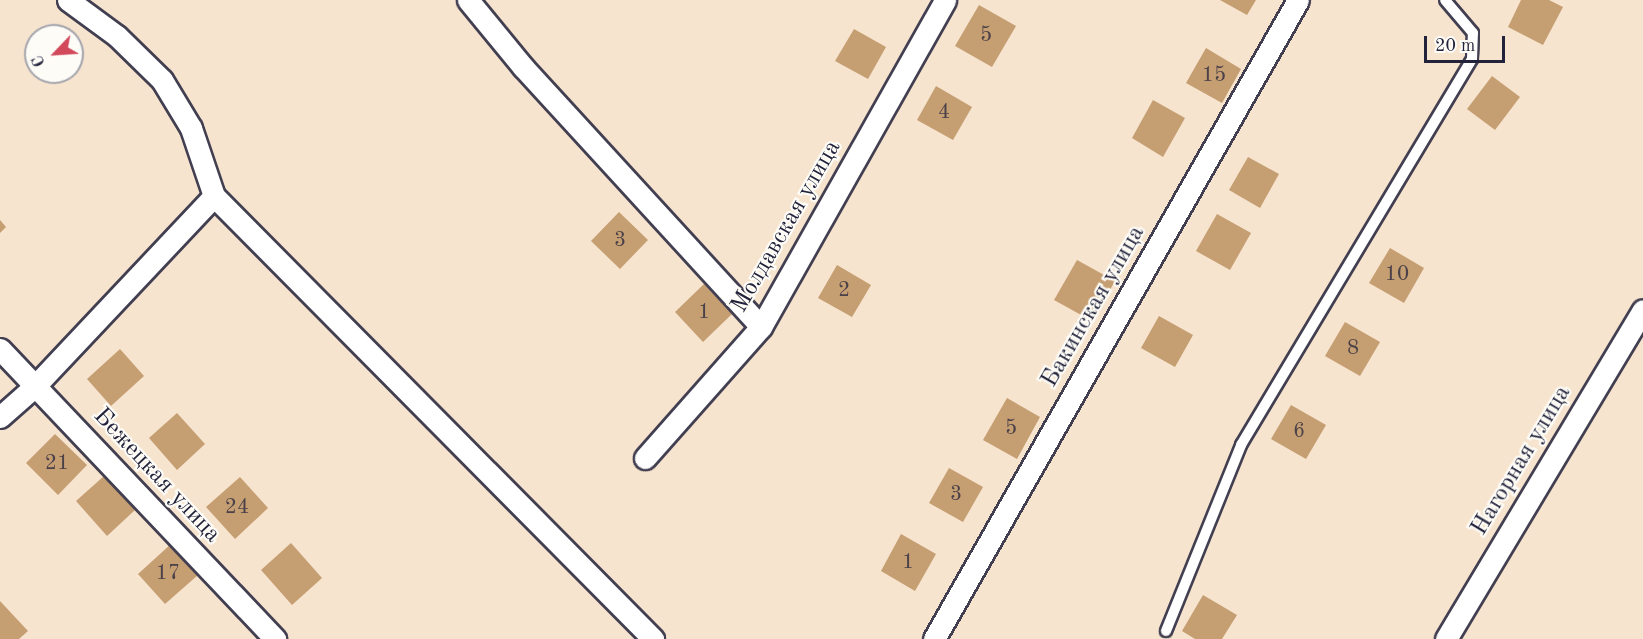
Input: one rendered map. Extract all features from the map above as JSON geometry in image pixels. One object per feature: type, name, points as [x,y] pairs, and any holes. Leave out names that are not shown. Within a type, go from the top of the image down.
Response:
[{"type":"street","points":[[68,0],[117,36],[162,80],[191,128],[214,196],[653,639]]},
{"type":"street","points":[[468,0],[523,67],[761,327]]},
{"type":"street","name":"Молдавская улица","points":[[645,458],[761,327],[945,0]]},
{"type":"street","name":"Бакинская улица","points":[[934,639],[1298,0]]},
{"type":"street","points":[[0,417],[35,386],[214,196]]},
{"type":"street","name":"Нагорная улица","points":[[1446,639],[1643,310]]},
{"type":"street","name":"Бежецкая улица","points":[[0,349],[275,639]]},
{"type":"lane","points":[[1166,631],[1240,445],[1472,59],[1473,33],[1444,0]]},
{"type":"building","points":[[1220,0],[1256,0],[1247,15]]},
{"type":"building","points":[[1521,0],[1549,0],[1563,7],[1543,45],[1508,27]]},
{"type":"building","points":[[979,5],[1016,26],[992,67],[955,46]]},
{"type":"building","points":[[854,29],[886,47],[868,79],[835,61]]},
{"type":"building","points":[[1206,48],[1241,69],[1222,103],[1186,83]]},
{"type":"building","points":[[1492,76],[1520,97],[1495,130],[1467,109]]},
{"type":"building","points":[[936,86],[972,107],[953,140],[917,120]]},
{"type":"building","points":[[1153,100],[1185,118],[1163,157],[1132,138]]},
{"type":"building","points":[[1248,157],[1279,174],[1260,208],[1229,190]]},
{"type":"building","points":[[619,212],[648,240],[620,269],[591,241]]},
{"type":"building","points":[[1217,214],[1251,233],[1230,270],[1196,251]]},
{"type":"building","points":[[0,220],[6,227],[0,233]]},
{"type":"building","points":[[1390,248],[1424,268],[1404,303],[1369,283]]},
{"type":"building","points":[[1077,260],[1115,281],[1092,321],[1054,300]]},
{"type":"building","points":[[837,265],[871,285],[852,317],[818,298]]},
{"type":"building","points":[[704,284],[732,314],[703,342],[675,312]]},
{"type":"building","points":[[1159,316],[1193,335],[1175,367],[1141,348]]},
{"type":"building","points":[[1345,322],[1380,342],[1360,376],[1325,356]]},
{"type":"building","points":[[120,349],[144,376],[111,406],[87,379]]},
{"type":"building","points":[[1007,398],[1040,417],[1017,459],[983,440]]},
{"type":"building","points":[[1291,405],[1326,425],[1306,459],[1271,439]]},
{"type":"building","points":[[177,413],[205,444],[177,470],[149,438]]},
{"type":"building","points":[[55,434],[87,465],[58,495],[26,463]]},
{"type":"building","points":[[949,468],[983,487],[963,522],[929,503]]},
{"type":"building","points":[[104,476],[135,510],[107,536],[76,501]]},
{"type":"building","points":[[240,477],[268,508],[235,539],[206,507]]},
{"type":"building","points":[[901,534],[936,554],[915,591],[881,571]]},
{"type":"building","points":[[291,543],[322,578],[292,605],[261,570]]},
{"type":"building","points":[[171,544],[198,575],[165,604],[138,574]]},
{"type":"building","points":[[1203,595],[1237,615],[1222,639],[1195,639],[1182,631]]},
{"type":"building","points":[[0,601],[28,631],[19,639],[0,639]]}]
